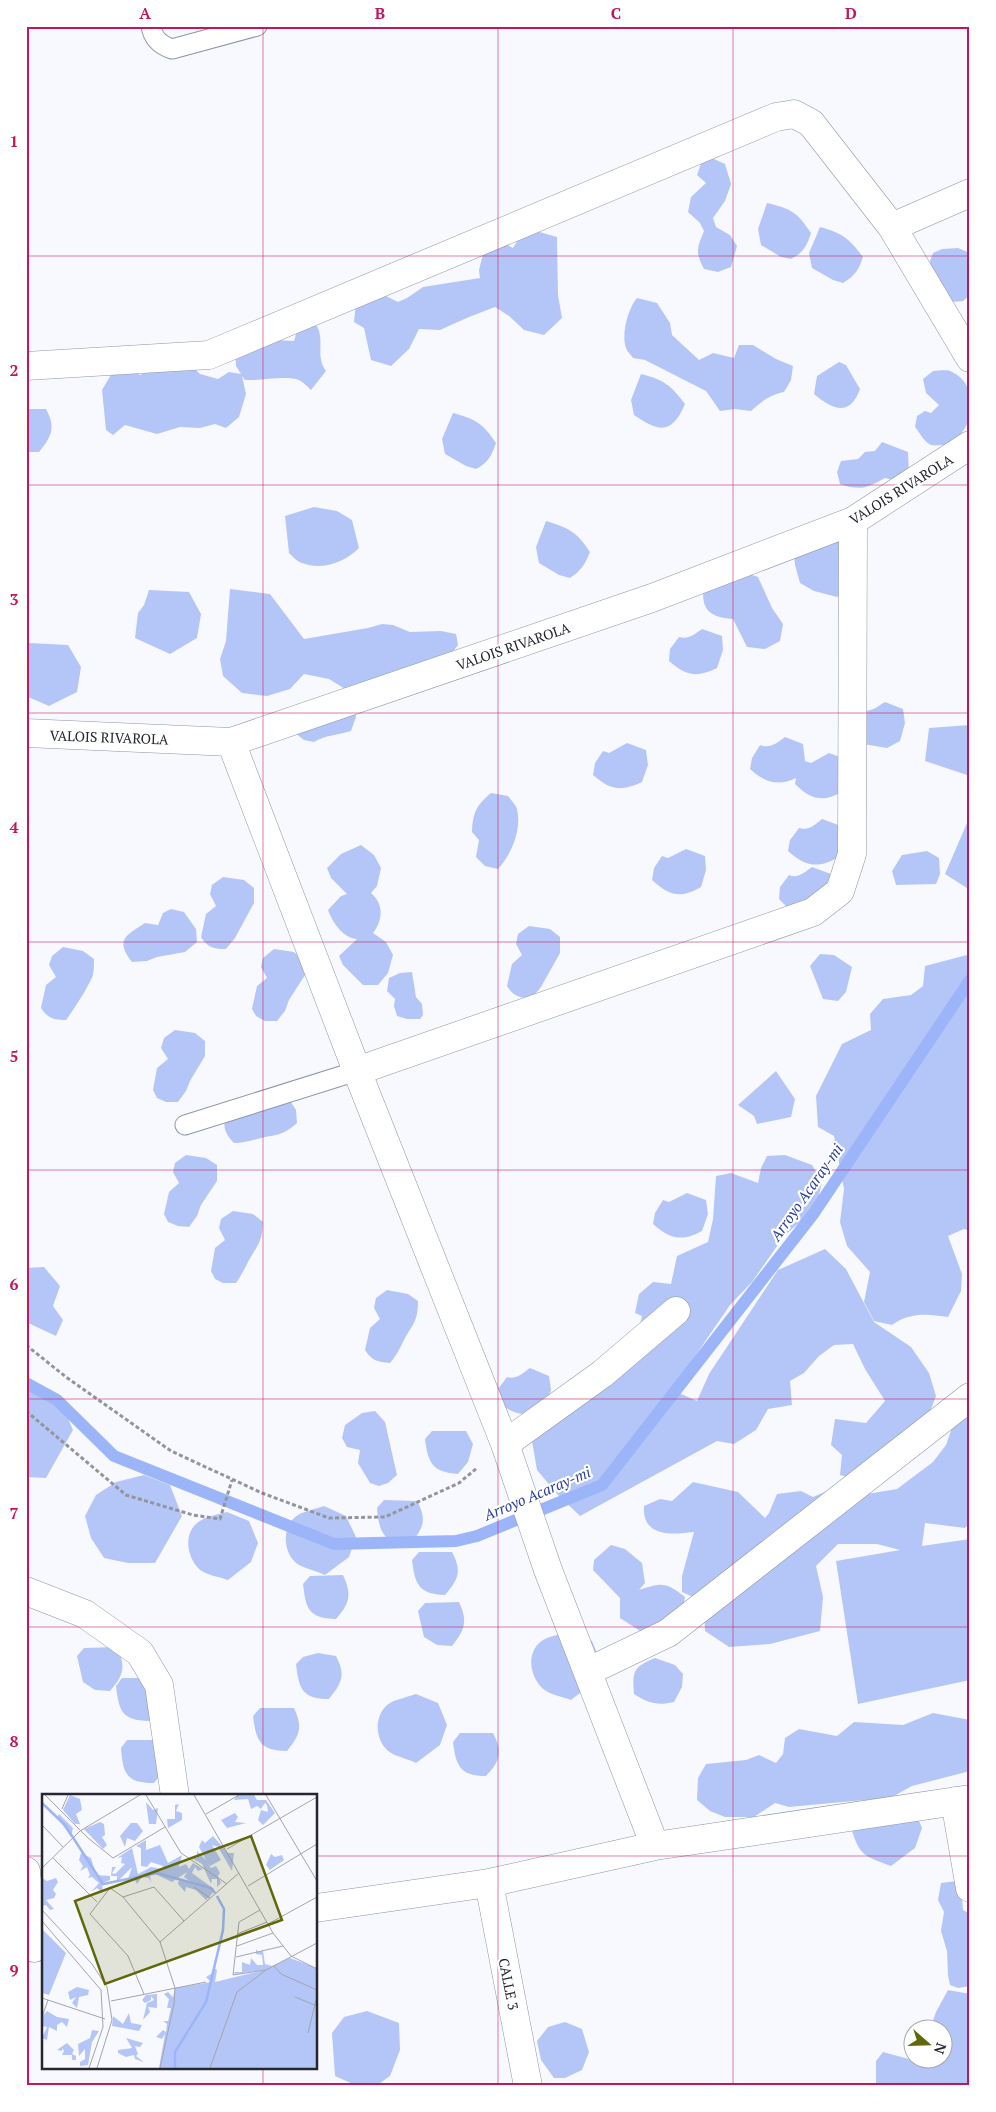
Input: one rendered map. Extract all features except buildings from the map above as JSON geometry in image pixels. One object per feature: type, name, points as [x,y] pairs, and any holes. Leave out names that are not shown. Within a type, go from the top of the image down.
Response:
[{"type":"street","points":[[26,366],[209,355],[766,121],[794,114],[811,123],[892,227],[970,358]]},
{"type":"street","points":[[892,227],[970,193]]},
{"type":"street","name":"VALOIS RIVAROLA","points":[[26,733],[231,742],[633,604],[853,521],[970,444]]},
{"type":"street","points":[[357,1071],[813,912],[840,891],[852,854],[853,521]]},
{"type":"street","points":[[231,742],[357,1071],[505,1444],[548,1570],[656,1846]]},
{"type":"street","points":[[505,1444],[602,1374],[676,1311]]},
{"type":"street","points":[[589,1671],[668,1633],[970,1397]]},
{"type":"street","points":[[26,1591],[85,1614],[140,1654],[159,1685],[175,1794]]},
{"type":"street","points":[[318,1908],[489,1883],[656,1846],[962,1800],[970,1888]]},
{"type":"street","points":[[26,1872],[35,1948]]},
{"type":"street","name":"CALLE 3","points":[[489,1883],[528,2086]]},
{"type":"lane","points":[[151,26],[161,46],[172,49],[257,26]]},
{"type":"lane","points":[[185,1126],[357,1071]]},
{"type":"path","points":[[26,1345],[66,1377],[171,1452],[262,1493],[329,1518],[385,1517],[459,1483],[505,1444]]},
{"type":"path","points":[[26,1411],[126,1495],[193,1515],[220,1519],[232,1480]]},
{"type":"shaded area","points":[[703,158],[714,159],[725,164],[731,184],[725,201],[713,218],[716,227],[730,235],[737,246],[731,267],[718,272],[704,269],[698,250],[704,231],[700,223],[688,212],[691,197],[706,183],[697,175]]},
{"type":"shaded area","points":[[767,203],[793,212],[802,220],[811,233],[804,249],[791,259],[781,257],[761,245],[758,229]]},
{"type":"shaded area","points":[[820,227],[844,237],[863,257],[856,272],[843,283],[833,280],[812,268],[809,253]]},
{"type":"shaded area","points":[[536,231],[557,237],[558,295],[562,318],[544,335],[524,330],[509,316],[495,307],[440,330],[419,329],[409,349],[391,366],[371,360],[364,328],[354,322],[356,301],[376,291],[398,302],[423,287],[480,278],[479,270],[485,246],[500,241],[513,248],[521,235]]},
{"type":"shaded area","points":[[958,248],[970,253],[970,295],[963,301],[952,302],[931,279],[930,261],[933,253],[942,249]]},
{"type":"shaded area","points":[[637,298],[657,303],[670,323],[672,335],[699,360],[713,353],[734,358],[739,345],[753,345],[776,359],[793,366],[791,380],[784,392],[766,399],[751,411],[735,409],[720,411],[706,391],[645,360],[633,358],[626,348],[624,336],[628,315]]},
{"type":"shaded area","points":[[307,323],[317,326],[320,337],[321,360],[326,371],[311,390],[301,381],[294,379],[245,380],[242,376],[246,394],[239,417],[226,428],[215,424],[200,428],[180,427],[157,434],[125,425],[113,435],[106,430],[102,390],[119,361],[140,375],[153,366],[193,367],[200,374],[218,379],[229,372],[241,374],[236,366],[235,349],[276,340],[294,341],[297,331]]},
{"type":"shaded area","points":[[839,362],[846,365],[860,389],[851,404],[840,408],[828,404],[814,394],[817,376]]},
{"type":"shaded area","points":[[933,371],[950,371],[962,379],[968,388],[971,399],[968,423],[962,433],[954,440],[943,445],[929,444],[915,427],[917,416],[925,411],[931,413],[939,405],[926,393],[923,379]]},
{"type":"shaded area","points":[[641,374],[666,384],[685,404],[680,414],[670,426],[664,428],[651,425],[634,415],[631,400]]},
{"type":"shaded area","points":[[26,409],[46,409],[51,421],[50,436],[39,452],[26,452]]},
{"type":"shaded area","points":[[453,413],[478,423],[496,443],[489,458],[476,469],[466,466],[445,454],[442,439]]},
{"type":"shaded area","points":[[882,442],[908,452],[909,476],[897,481],[885,478],[859,488],[840,484],[837,472],[841,461],[858,459],[865,452],[875,451]]},
{"type":"shaded area","points":[[314,507],[337,511],[352,520],[359,548],[333,564],[310,565],[294,558],[289,553],[285,516]]},
{"type":"shaded area","points":[[846,520],[867,533],[867,555],[858,585],[837,597],[814,591],[800,583],[795,565],[793,544]]},
{"type":"shaded area","points":[[546,521],[572,532],[590,552],[582,567],[570,578],[559,575],[539,563],[536,547]]},
{"type":"shaded area","points":[[749,574],[758,577],[772,608],[783,624],[780,641],[765,649],[747,647],[733,619],[713,614],[705,606],[704,585]]},
{"type":"shaded area","points":[[230,589],[270,594],[304,639],[382,624],[393,625],[410,632],[441,631],[456,634],[458,645],[449,657],[358,697],[329,679],[304,674],[290,689],[267,696],[242,693],[223,676],[220,659],[226,641]]},
{"type":"shaded area","points":[[149,590],[189,592],[201,614],[197,638],[170,654],[135,638],[138,613],[144,605]]},
{"type":"shaded area","points":[[702,629],[722,636],[723,650],[717,668],[703,673],[692,674],[681,670],[669,661],[670,649],[679,637],[694,635]]},
{"type":"shaded area","points":[[29,643],[68,645],[81,667],[77,692],[49,706],[26,696],[26,650]]},
{"type":"shaded area","points":[[885,702],[903,709],[905,723],[900,741],[887,748],[863,744],[861,710],[876,708]]},
{"type":"shaded area","points":[[354,706],[356,717],[351,731],[327,736],[314,742],[304,740],[295,733]]},
{"type":"shaded area","points":[[970,725],[970,776],[925,761],[929,728]]},
{"type":"shaded area","points":[[785,737],[803,744],[805,761],[811,763],[829,753],[848,760],[843,791],[830,797],[818,798],[807,794],[795,784],[796,778],[777,783],[766,780],[750,769],[752,758],[760,745],[770,746]]},
{"type":"shaded area","points":[[627,743],[646,750],[648,765],[642,782],[628,787],[616,788],[605,784],[593,775],[595,763],[603,751],[609,753]]},
{"type":"shaded area","points":[[491,793],[508,796],[515,804],[518,817],[517,834],[514,842],[507,857],[498,869],[485,866],[476,857],[479,840],[472,832],[476,810]]},
{"type":"shaded area","points":[[970,816],[970,890],[945,874]]},
{"type":"shaded area","points":[[822,819],[841,826],[843,841],[837,858],[817,865],[806,863],[788,851],[790,840],[799,828],[808,828]]},
{"type":"shaded area","points":[[361,845],[374,855],[381,868],[377,886],[371,893],[378,902],[381,912],[379,923],[373,933],[386,942],[393,955],[388,973],[378,985],[363,985],[343,965],[339,956],[357,939],[347,936],[339,929],[328,910],[341,896],[347,894],[331,878],[327,868],[341,854]]},
{"type":"shaded area","points":[[686,849],[705,856],[706,870],[701,887],[681,894],[664,890],[652,880],[654,868],[662,856],[668,858]]},
{"type":"shaded area","points":[[927,851],[939,858],[940,874],[936,884],[896,885],[892,871],[902,855]]},
{"type":"shaded area","points":[[812,867],[831,874],[833,889],[790,910],[779,899],[780,887],[789,875],[798,876]]},
{"type":"shaded area","points":[[223,877],[244,880],[254,888],[254,903],[235,938],[226,949],[218,949],[206,944],[201,937],[206,914],[216,906],[210,894],[212,885]]},
{"type":"shaded area","points":[[171,909],[184,912],[196,929],[197,942],[185,952],[157,957],[147,961],[132,962],[124,948],[123,943],[125,939],[132,931],[145,923],[158,925],[163,913]]},
{"type":"shaded area","points":[[529,926],[550,929],[560,937],[560,953],[541,987],[532,998],[524,998],[512,993],[507,986],[512,964],[522,955],[516,944],[518,934]]},
{"type":"shaded area","points":[[970,941],[970,1231],[964,1229],[948,1236],[962,1274],[961,1291],[948,1317],[912,1316],[892,1325],[874,1321],[864,1302],[870,1272],[847,1246],[840,1222],[844,1189],[834,1136],[818,1127],[816,1096],[842,1044],[871,1030],[870,1014],[883,999],[911,995],[923,986],[925,966],[967,955]]},
{"type":"shaded area","points":[[63,947],[83,951],[94,959],[91,980],[81,998],[66,1020],[58,1020],[51,1018],[41,1008],[46,985],[56,977],[49,965],[52,956]]},
{"type":"shaded area","points":[[274,949],[294,952],[304,960],[305,975],[289,1000],[285,1011],[277,1021],[265,1021],[256,1016],[252,1009],[257,986],[267,978],[261,967],[263,958]]},
{"type":"shaded area","points":[[820,954],[834,955],[852,967],[846,992],[838,1001],[823,999],[810,966]]},
{"type":"shaded area","points":[[412,972],[416,997],[422,1004],[423,1015],[420,1019],[407,1019],[397,1016],[394,1006],[395,999],[387,991],[389,978],[400,973]]},
{"type":"shaded area","points":[[175,1030],[195,1033],[205,1041],[205,1056],[178,1102],[166,1102],[157,1098],[153,1090],[157,1068],[168,1059],[161,1048],[164,1038]]},
{"type":"shaded area","points":[[776,1071],[795,1099],[791,1117],[757,1124],[754,1116],[738,1105]]},
{"type":"shaded area","points":[[285,1093],[296,1110],[297,1123],[287,1131],[278,1134],[234,1143],[226,1131],[224,1124],[226,1117]]},
{"type":"shaded area","points":[[186,1155],[206,1158],[217,1165],[217,1181],[189,1227],[178,1226],[168,1222],[164,1214],[169,1192],[179,1183],[173,1172],[175,1163]]},
{"type":"shaded area","points":[[785,1155],[812,1165],[822,1182],[816,1208],[784,1236],[752,1282],[730,1305],[672,1390],[697,1401],[709,1374],[778,1270],[825,1249],[846,1269],[874,1322],[911,1347],[929,1373],[936,1396],[915,1451],[862,1481],[840,1475],[842,1455],[831,1445],[835,1419],[866,1423],[885,1401],[865,1369],[853,1344],[834,1345],[819,1356],[804,1373],[790,1381],[792,1405],[768,1409],[756,1430],[734,1444],[717,1441],[580,1516],[558,1495],[537,1470],[532,1441],[639,1329],[642,1316],[635,1313],[639,1294],[653,1282],[671,1284],[677,1256],[708,1242],[713,1219],[716,1176],[731,1173],[758,1183],[761,1168],[767,1156]]},
{"type":"shaded area","points":[[687,1193],[706,1200],[708,1214],[702,1231],[682,1238],[671,1236],[653,1224],[655,1213],[663,1200],[669,1202]]},
{"type":"shaded area","points":[[233,1211],[253,1214],[263,1222],[262,1235],[236,1283],[223,1283],[215,1279],[211,1271],[215,1248],[225,1240],[219,1228],[221,1219]]},
{"type":"shaded area","points":[[44,1267],[60,1286],[53,1306],[63,1320],[56,1336],[26,1322],[26,1268]]},
{"type":"shaded area","points":[[387,1290],[408,1294],[418,1301],[414,1323],[390,1363],[370,1357],[365,1350],[370,1328],[380,1319],[374,1308],[376,1298]]},
{"type":"shaded area","points":[[530,1368],[549,1376],[551,1390],[545,1407],[531,1413],[520,1414],[508,1409],[497,1400],[498,1389],[507,1377],[516,1377]]},
{"type":"shaded area","points":[[34,1389],[60,1400],[73,1430],[46,1478],[26,1477],[26,1391]]},
{"type":"shaded area","points":[[970,1410],[970,1523],[965,1528],[925,1523],[922,1546],[970,1539],[970,1680],[858,1704],[836,1561],[900,1550],[877,1544],[838,1544],[816,1566],[823,1597],[820,1631],[770,1644],[729,1647],[705,1631],[704,1602],[682,1592],[682,1576],[694,1532],[676,1534],[653,1529],[648,1524],[644,1506],[660,1499],[672,1501],[693,1482],[738,1492],[765,1518],[777,1494],[801,1491],[813,1497],[834,1488],[867,1494],[897,1489],[933,1462],[946,1445],[952,1428]]},
{"type":"shaded area","points":[[375,1411],[385,1422],[397,1475],[388,1483],[379,1486],[370,1483],[358,1463],[360,1450],[347,1447],[342,1438],[345,1425],[362,1413]]},
{"type":"shaded area","points":[[432,1431],[466,1431],[473,1444],[468,1462],[458,1474],[442,1471],[433,1465],[428,1454],[425,1439]]},
{"type":"shaded area","points":[[144,1475],[170,1485],[182,1516],[155,1563],[128,1563],[104,1558],[91,1538],[85,1516],[96,1495],[116,1482]]},
{"type":"shaded area","points":[[384,1500],[417,1501],[423,1518],[421,1528],[410,1544],[389,1539],[381,1530],[377,1508]]},
{"type":"shaded area","points":[[324,1506],[346,1516],[356,1537],[349,1557],[325,1575],[299,1565],[293,1560],[289,1554],[286,1540],[286,1533],[292,1520],[298,1515]]},
{"type":"shaded area","points":[[227,1512],[249,1521],[258,1543],[251,1562],[228,1580],[199,1569],[191,1557],[188,1544],[191,1531],[195,1525],[213,1515]]},
{"type":"shaded area","points":[[611,1545],[625,1549],[642,1563],[645,1583],[639,1590],[663,1585],[672,1588],[685,1597],[682,1617],[648,1636],[620,1618],[620,1598],[593,1570],[594,1560]]},
{"type":"shaded area","points":[[419,1552],[452,1552],[457,1564],[458,1575],[445,1595],[429,1593],[417,1582],[412,1560]]},
{"type":"shaded area","points":[[343,1575],[348,1588],[348,1598],[347,1603],[336,1619],[320,1617],[310,1611],[303,1584],[310,1576]]},
{"type":"shaded area","points":[[459,1602],[464,1615],[464,1625],[452,1646],[437,1645],[424,1637],[418,1611],[425,1603]]},
{"type":"shaded area","points":[[570,1631],[592,1641],[601,1663],[594,1682],[571,1700],[552,1694],[542,1688],[534,1677],[531,1663],[534,1650],[543,1640]]},
{"type":"shaded area","points":[[117,1647],[122,1660],[122,1670],[121,1675],[110,1691],[95,1690],[83,1682],[77,1656],[84,1648]]},
{"type":"shaded area","points":[[318,1653],[336,1656],[341,1668],[340,1683],[329,1699],[320,1699],[307,1695],[299,1680],[296,1664],[303,1657]]},
{"type":"shaded area","points":[[655,1658],[675,1665],[683,1674],[682,1687],[674,1702],[653,1703],[634,1694],[633,1680],[636,1670]]},
{"type":"shaded area","points":[[122,1678],[141,1678],[159,1709],[149,1721],[133,1719],[123,1713],[116,1686]]},
{"type":"shaded area","points":[[416,1694],[438,1703],[447,1725],[440,1745],[416,1763],[391,1753],[385,1748],[379,1735],[378,1721],[384,1708],[390,1703]]},
{"type":"shaded area","points":[[260,1708],[294,1708],[299,1720],[299,1731],[287,1751],[271,1749],[261,1743],[256,1732],[253,1716]]},
{"type":"shaded area","points":[[933,1713],[970,1720],[970,1771],[912,1786],[892,1797],[913,1807],[922,1828],[915,1848],[891,1866],[865,1854],[857,1845],[851,1828],[886,1798],[789,1807],[775,1803],[754,1817],[725,1817],[710,1811],[697,1800],[698,1778],[706,1764],[746,1760],[759,1755],[776,1763],[783,1754],[785,1738],[799,1729],[837,1736],[854,1722],[903,1725]]},
{"type":"shaded area","points":[[460,1733],[493,1733],[499,1751],[497,1761],[486,1776],[470,1774],[461,1768],[456,1757],[453,1742]]},
{"type":"shaded area","points":[[127,1740],[161,1740],[163,1772],[154,1783],[137,1781],[128,1775],[123,1764],[121,1748]]},
{"type":"shaded area","points":[[957,1881],[962,1897],[963,1910],[970,1914],[970,1986],[958,1988],[950,1985],[947,1951],[941,1931],[944,1912],[938,1900],[941,1883]]},
{"type":"shaded area","points":[[948,1990],[970,1994],[970,2086],[867,2086],[876,2084],[876,2061],[883,2052],[904,2058],[904,2070],[954,2070],[954,2020],[933,2020]]},
{"type":"shaded area","points":[[367,2011],[399,2023],[400,2050],[390,2076],[376,2086],[353,2084],[335,2076],[332,2033],[344,2017]]},
{"type":"shaded area","points":[[565,2022],[582,2029],[589,2052],[582,2070],[565,2078],[554,2078],[541,2060],[537,2041],[548,2027]]},
{"type":"waterway","name":"Arroyo Acaray-mi","points":[[26,1383],[57,1400],[114,1456],[334,1544],[456,1541],[477,1536],[602,1485],[814,1213],[970,980]]}]
